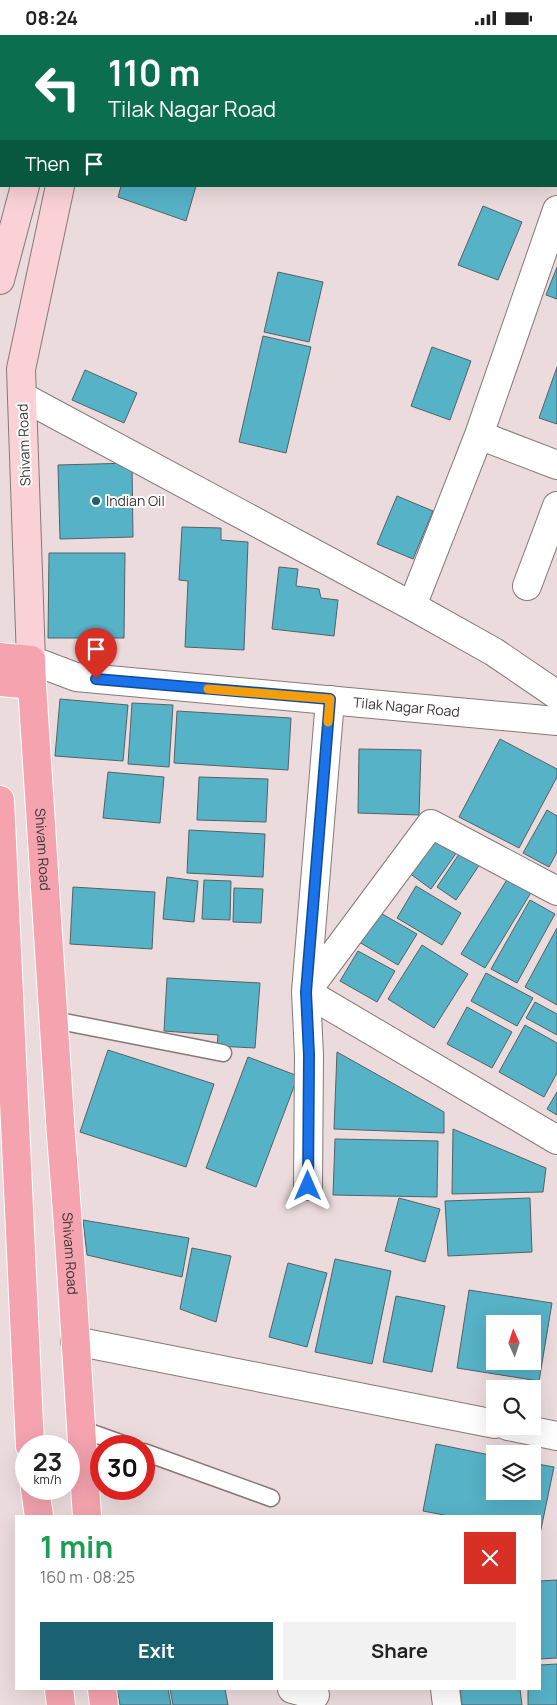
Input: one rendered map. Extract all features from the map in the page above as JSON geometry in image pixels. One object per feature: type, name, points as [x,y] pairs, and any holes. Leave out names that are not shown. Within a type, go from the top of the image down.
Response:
[{"type":"main road","points":[[0,280],[25,187]]},
{"type":"main road","name":"Shivam Road","points":[[60,187],[21,369],[31,673],[88,1515]]},
{"type":"main road","points":[[0,657],[31,673]]},
{"type":"main road","points":[[0,682],[31,673]]},
{"type":"main road","points":[[0,800],[9,1186],[29,1435]]},
{"type":"main road","points":[[37,1500],[39,1515]]},
{"type":"main road","points":[[59,1690],[61,1705]]},
{"type":"main road","points":[[102,1690],[104,1705]]},
{"type":"street","points":[[412,606],[479,435],[557,210]]},
{"type":"street","points":[[23,397],[412,606],[494,652],[557,695]]},
{"type":"street","points":[[479,435],[557,465]]},
{"type":"street","points":[[527,586],[557,506]]},
{"type":"street","name":"Tilak Nagar Road","points":[[31,673],[557,721]]},
{"type":"street","points":[[308,1186],[309,1055],[306,992],[330,699]]},
{"type":"street","points":[[306,992],[431,825],[557,891]]},
{"type":"street","points":[[306,992],[557,1140]]},
{"type":"street","points":[[75,1341],[486,1422]]},
{"type":"street","points":[[541,1433],[557,1436]]},
{"type":"street","points":[[445,1690],[447,1705]]},
{"type":"lane","points":[[54,1020],[223,1053]]},
{"type":"lane","points":[[81,1429],[98,1435]]},
{"type":"lane","points":[[155,1456],[271,1498]]},
{"type":"building","points":[[121,187],[196,187],[186,221],[118,197]]},
{"type":"building","points":[[483,206],[522,222],[498,280],[458,265]]},
{"type":"building","points":[[557,267],[557,299],[546,295]]},
{"type":"building","points":[[278,272],[323,282],[309,342],[264,332]]},
{"type":"building","points":[[263,336],[311,347],[286,453],[239,442]]},
{"type":"building","points":[[432,347],[471,361],[450,420],[411,406]]},
{"type":"building","points":[[557,367],[557,424],[539,418]]},
{"type":"building","points":[[85,370],[137,393],[124,423],[72,400]]},
{"type":"building","name":"Indian Oil","points":[[132,463],[133,537],[60,539],[58,465]]},
{"type":"building","points":[[397,496],[433,511],[413,559],[377,544]]},
{"type":"building","points":[[182,527],[221,528],[221,540],[248,542],[244,650],[185,647],[188,581],[179,580]]},
{"type":"building","points":[[49,553],[125,553],[124,638],[48,638]]},
{"type":"building","points":[[279,567],[298,569],[296,586],[319,589],[321,598],[338,600],[334,636],[272,629]]},
{"type":"building","points":[[60,699],[128,705],[123,761],[55,756]]},
{"type":"building","points":[[132,703],[173,705],[169,767],[128,764]]},
{"type":"building","points":[[177,711],[291,718],[288,770],[174,763]]},
{"type":"building","points":[[500,739],[557,769],[557,777],[519,848],[459,817]]},
{"type":"building","points":[[359,749],[421,750],[419,815],[358,813]]},
{"type":"building","points":[[108,772],[164,777],[160,823],[103,818]]},
{"type":"building","points":[[199,777],[268,779],[266,822],[197,820]]},
{"type":"building","points":[[547,810],[557,816],[557,852],[549,867],[523,853]]},
{"type":"building","points":[[189,830],[265,834],[263,877],[187,873]]},
{"type":"building","points":[[431,834],[457,852],[431,889],[405,870]]},
{"type":"building","points":[[463,848],[482,861],[456,900],[437,887]]},
{"type":"building","points":[[167,877],[198,881],[194,922],[163,919]]},
{"type":"building","points":[[508,878],[532,891],[485,968],[461,954]]},
{"type":"building","points":[[204,880],[231,881],[230,920],[202,919]]},
{"type":"building","points":[[416,886],[461,913],[442,945],[397,918]]},
{"type":"building","points":[[73,887],[155,892],[152,949],[70,944]]},
{"type":"building","points":[[234,888],[263,889],[261,923],[233,922]]},
{"type":"building","points":[[530,900],[555,914],[517,983],[491,969]]},
{"type":"building","points":[[377,911],[417,934],[398,965],[359,942]]},
{"type":"building","points":[[557,928],[557,1005],[525,987]]},
{"type":"building","points":[[422,945],[468,974],[434,1028],[388,999]]},
{"type":"building","points":[[358,951],[395,971],[377,1002],[340,981]]},
{"type":"building","points":[[486,973],[533,998],[517,1026],[471,1001]]},
{"type":"building","points":[[167,978],[260,983],[255,1048],[217,1046],[218,1035],[164,1031]]},
{"type":"building","points":[[535,1002],[557,1014],[557,1035],[526,1018]]},
{"type":"building","points":[[467,1007],[512,1032],[492,1068],[447,1044]]},
{"type":"building","points":[[525,1025],[557,1043],[557,1073],[544,1097],[499,1072]]},
{"type":"building","points":[[108,1050],[214,1084],[186,1167],[80,1132]]},
{"type":"building","points":[[337,1052],[444,1112],[444,1133],[334,1129]]},
{"type":"building","points":[[248,1057],[298,1076],[256,1187],[206,1168]]},
{"type":"building","points":[[557,1092],[557,1115],[547,1109]]},
{"type":"building","points":[[453,1129],[546,1168],[543,1192],[452,1194]]},
{"type":"building","points":[[335,1139],[438,1141],[437,1197],[333,1195]]},
{"type":"building","points":[[399,1198],[440,1209],[425,1262],[385,1251]]},
{"type":"building","points":[[530,1198],[532,1252],[448,1256],[445,1201]]},
{"type":"building","points":[[83,1220],[189,1238],[182,1277],[87,1255]]},
{"type":"building","points":[[192,1248],[231,1256],[216,1322],[180,1309]]},
{"type":"building","points":[[335,1259],[391,1271],[372,1364],[315,1352]]},
{"type":"building","points":[[288,1263],[327,1273],[307,1347],[269,1337]]},
{"type":"building","points":[[469,1290],[552,1303],[541,1369],[541,1315],[486,1315],[486,1370],[541,1370],[539,1380],[457,1368]]},
{"type":"building","points":[[396,1296],[445,1306],[432,1372],[383,1362]]},
{"type":"building","points":[[436,1444],[486,1454],[486,1500],[541,1500],[541,1465],[554,1467],[541,1529],[541,1515],[444,1515],[423,1511]]},
{"type":"building","points":[[557,1580],[557,1658],[541,1659],[541,1581]]},
{"type":"building","points":[[557,1664],[557,1705],[528,1705],[528,1690],[541,1690],[541,1665]]},
{"type":"building","points":[[117,1690],[168,1690],[171,1705],[120,1705]]},
{"type":"building","points":[[170,1690],[225,1690],[228,1705],[173,1705]]},
{"type":"building","points":[[460,1690],[520,1690],[522,1705],[462,1705]]},
{"type":"slow traffic","points":[[208,689],[330,699],[328,722]]},
{"type":"place","name":"Indian Oil","points":[[96,501]]},
{"type":"route","points":[[96,679],[330,699],[306,992],[309,1055],[308,1186]]}]
